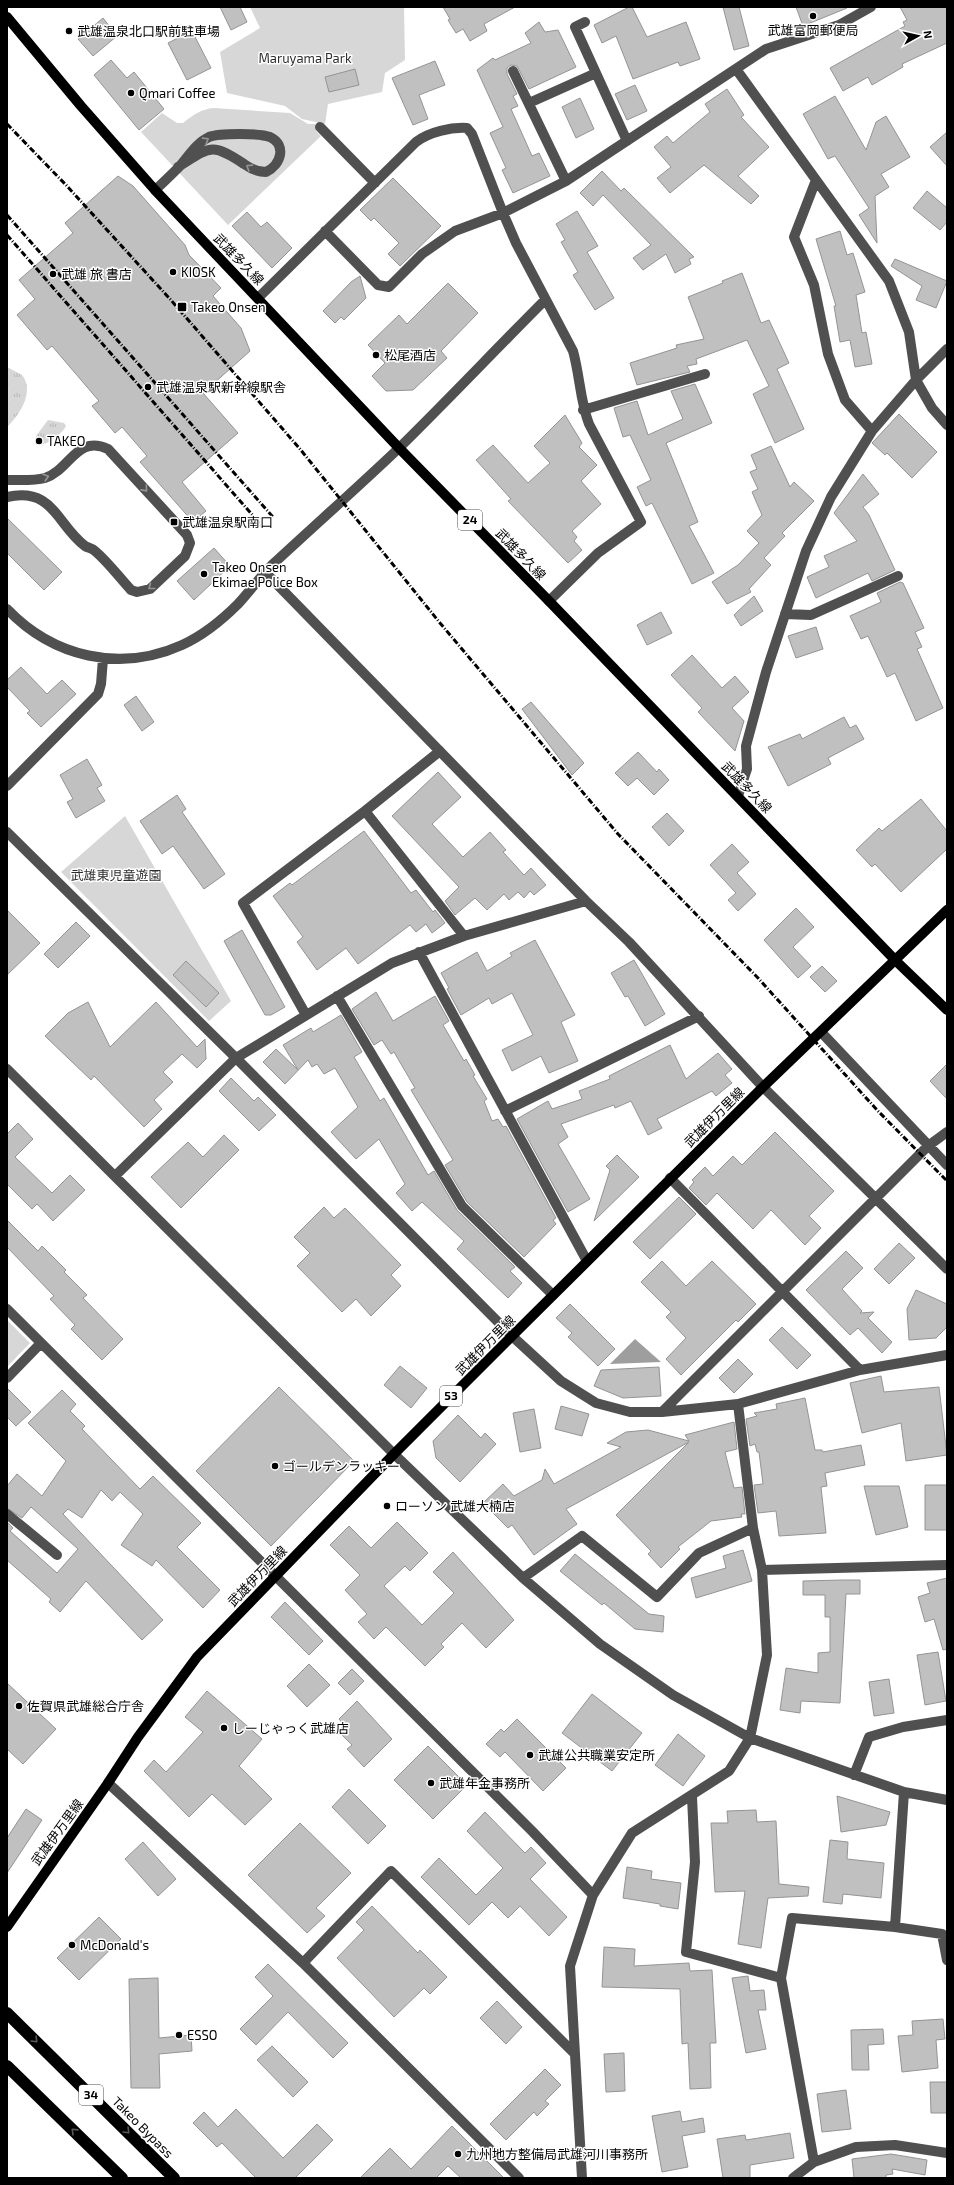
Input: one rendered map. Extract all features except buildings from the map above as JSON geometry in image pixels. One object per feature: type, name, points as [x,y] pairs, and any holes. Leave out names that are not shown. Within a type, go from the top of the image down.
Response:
[{"type":"highway","name":"Takeo Bypass","points":[[7,2012],[174,2178]]},
{"type":"highway","points":[[7,2066],[122,2178]]},
{"type":"main road","name":"武雄多久線","points":[[7,17],[80,106],[155,190],[398,448],[549,601],[896,961],[947,1010]]},
{"type":"main road","name":"武雄伊万里線","points":[[7,1927],[108,1783],[138,1737],[197,1657],[394,1454],[670,1178],[947,910]]},
{"type":"street","points":[[326,231],[378,285],[389,287],[422,254],[455,231],[503,213],[566,181],[766,49],[839,25],[853,12],[871,7]]},
{"type":"street","points":[[585,22],[575,27],[627,141]]},
{"type":"street","points":[[736,69],[889,282],[909,332],[916,380],[932,408],[947,425]]},
{"type":"street","points":[[513,71],[566,181]]},
{"type":"street","points":[[529,103],[596,74]]},
{"type":"street","points":[[320,127],[375,182]]},
{"type":"street","points":[[258,298],[420,139],[441,131],[467,128],[472,134],[503,213],[545,300],[573,352],[578,370],[583,410],[589,424],[641,522],[598,553],[549,601]]},
{"type":"street","points":[[155,190],[178,168],[203,140],[210,137],[221,135],[266,136],[276,142],[280,153],[277,165],[266,172],[252,170],[224,150],[217,149],[201,153],[178,168]]},
{"type":"street","points":[[816,180],[794,237],[814,285],[828,354],[845,400],[872,431]]},
{"type":"street","points":[[7,609],[29,630],[60,647],[103,659],[148,655],[168,650],[209,631],[238,604],[265,572],[398,448],[545,300]]},
{"type":"street","points":[[738,796],[747,769],[746,746],[766,672],[806,551],[831,497],[872,431],[916,380],[947,349]]},
{"type":"street","points":[[583,410],[705,374]]},
{"type":"street","points":[[7,480],[43,478],[52,475],[81,449],[94,444],[108,448],[187,535],[189,550],[186,556],[150,589],[137,592],[131,590],[94,550],[85,546],[53,510],[39,499],[22,495],[7,497]]},
{"type":"street","points":[[265,572],[586,901],[629,942],[763,1087],[947,1269]]},
{"type":"street","points":[[785,614],[811,615],[898,576]]},
{"type":"street","points":[[7,786],[98,694],[101,684],[103,659]]},
{"type":"street","points":[[306,1015],[242,902],[365,811],[440,751]]},
{"type":"street","points":[[365,811],[464,936]]},
{"type":"street","points":[[7,832],[236,1058],[512,1336],[561,1381],[596,1403],[630,1412],[662,1412],[738,1404],[860,1370],[947,1355]]},
{"type":"street","points":[[115,1176],[236,1058],[392,963],[464,936],[586,901]]},
{"type":"street","points":[[419,952],[587,1261]]},
{"type":"street","points":[[337,996],[462,1206],[553,1295]]},
{"type":"street","points":[[505,1111],[699,1016]]},
{"type":"street","points":[[821,1032],[947,1165]]},
{"type":"street","points":[[9,1075],[115,1176],[394,1454],[523,1578],[600,1644],[673,1695],[750,1738],[904,1792],[947,1800]]},
{"type":"street","points":[[662,1412],[928,1146],[947,1132]]},
{"type":"street","points":[[670,1178],[860,1370]]},
{"type":"street","points":[[7,1309],[521,1820],[593,1895]]},
{"type":"street","points":[[7,1378],[41,1343]]},
{"type":"street","points":[[582,2178],[573,2052],[570,1966],[593,1895],[632,1833],[692,1797],[729,1771],[750,1738],[767,1655],[762,1570],[753,1528],[738,1404]]},
{"type":"street","points":[[7,1514],[57,1555]]},
{"type":"street","points":[[523,1578],[582,1536],[657,1597],[699,1553],[753,1528]]},
{"type":"street","points":[[762,1570],[947,1565]]},
{"type":"street","points":[[854,1775],[869,1737],[903,1727],[947,1720]]},
{"type":"street","points":[[108,1783],[303,1963],[519,2178]]},
{"type":"street","points":[[895,1927],[904,1792]]},
{"type":"street","points":[[692,1797],[695,1862],[686,1952],[781,1978]]},
{"type":"street","points":[[303,1963],[391,1872],[573,2052]]},
{"type":"street","points":[[814,2162],[781,1978],[792,1918],[895,1927],[942,1934],[947,1960]]},
{"type":"street","points":[[793,2178],[814,2162],[856,2147],[895,2145],[947,2153]]},
{"type":"green space","name":"Maruyama Park","points":[[250,7],[404,7],[405,60],[385,73],[382,92],[328,104],[325,124],[302,119],[285,106],[227,93],[220,52],[260,28]]},
{"type":"green space","points":[[214,108],[290,113],[308,124],[315,124],[316,131],[321,136],[228,225],[141,132],[162,113],[177,123],[183,123],[197,113]]},
{"type":"green space","points":[[7,367],[22,375],[26,381],[27,388],[21,409],[7,427]]},
{"type":"green space","points":[[48,420],[64,423],[66,426],[61,433],[49,442],[36,445],[36,436]]},
{"type":"green space","name":"武雄東児童遊園","points":[[125,816],[231,1001],[209,1021],[61,872]]},
{"type":"green space","points":[[7,1320],[30,1343],[7,1367]]},
{"type":"shaded area","points":[[635,1339],[661,1362],[610,1364]]},
{"type":"railway","points":[[7,124],[66,185],[170,299],[300,449],[440,623],[618,834],[758,978],[877,1110],[947,1181]]},
{"type":"railway","points":[[7,215],[273,517]]},
{"type":"railway","points":[[7,235],[263,527]]},
{"type":"place","name":"武雄富岡郵便局","points":[[813,16]]},
{"type":"place","name":"武雄温泉北口駅前駐車場","points":[[69,31]]},
{"type":"place","name":"Qmari Coffee","points":[[131,93]]},
{"type":"place","name":"KIOSK","points":[[173,272]]},
{"type":"place","name":"武雄 旅 書店","points":[[53,274]]},
{"type":"place","name":"Takeo Onsen","points":[[182,307]]},
{"type":"place","name":"松尾酒店","points":[[376,355]]},
{"type":"place","name":"武雄温泉駅新幹線駅舎","points":[[148,387]]},
{"type":"place","name":"TAKEO","points":[[39,441]]},
{"type":"place","name":"武雄温泉駅南口","points":[[174,522]]},
{"type":"place","name":"Takeo Onsen Ekimae Police Box","points":[[204,574]]},
{"type":"place","name":"ゴールデンラッキー","points":[[275,1466]]},
{"type":"place","name":"ローソン 武雄大楠店","points":[[387,1506]]},
{"type":"place","name":"佐賀県武雄総合庁舎","points":[[19,1706]]},
{"type":"place","name":"しーじゃっく武雄店","points":[[224,1728]]},
{"type":"place","name":"武雄公共職業安定所","points":[[530,1755]]},
{"type":"place","name":"武雄年金事務所","points":[[431,1783]]},
{"type":"place","name":"McDonald's","points":[[72,1945]]},
{"type":"place","name":"ESSO","points":[[179,2035]]},
{"type":"place","name":"九州地方整備局武雄河川事務所","points":[[458,2154]]}]
